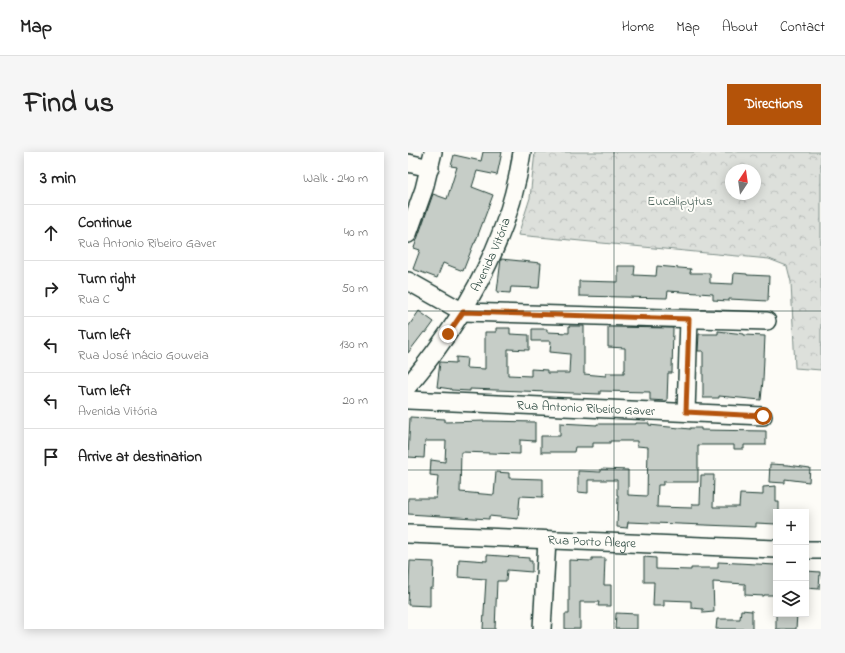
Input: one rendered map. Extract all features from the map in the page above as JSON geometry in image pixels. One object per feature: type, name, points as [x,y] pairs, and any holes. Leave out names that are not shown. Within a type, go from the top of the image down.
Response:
[{"type":"street","name":"Avenida Vitória","points":[[408,386],[428,362],[463,312],[486,267],[507,220],[516,188],[522,152]]},
{"type":"street","points":[[408,163],[431,160],[424,189],[408,234]]},
{"type":"street","points":[[408,281],[463,312],[767,321]]},
{"type":"street","points":[[686,412],[689,319]]},
{"type":"street","name":"Rua Antonio Ribeiro Gaver","points":[[408,400],[763,416]]},
{"type":"street","name":"Rua Porto Alegre","points":[[408,534],[773,549]]},
{"type":"street","points":[[542,629],[547,540]]},
{"type":"street","points":[[809,550],[821,550]]},
{"type":"green space","name":"Eucalipytus","points":[[535,152],[821,152],[821,370],[795,368],[791,282],[787,266],[769,259],[518,235],[530,198]]},
{"type":"building","points":[[483,152],[502,152],[497,175],[477,171],[472,187],[493,195],[463,271],[443,263],[437,278],[413,269],[420,250],[414,248],[433,194],[447,199],[457,167],[451,166],[454,155],[481,161]]},
{"type":"building","points":[[501,259],[541,263],[539,288],[511,287],[510,293],[497,292]]},
{"type":"building","points":[[618,266],[635,266],[634,275],[656,276],[657,266],[691,269],[690,273],[710,273],[710,283],[733,284],[734,273],[769,276],[768,301],[729,299],[729,301],[713,300],[713,294],[668,291],[667,298],[579,296],[579,281],[618,282]]},
{"type":"building","points":[[419,311],[434,322],[426,333],[424,332],[408,353],[408,327]]},
{"type":"building","points":[[569,326],[584,326],[584,374],[606,376],[606,373],[624,373],[625,370],[625,348],[608,347],[608,327],[673,328],[672,373],[668,373],[667,401],[650,400],[650,392],[600,391],[600,394],[470,389],[470,391],[451,390],[437,387],[440,362],[456,363],[456,357],[467,358],[466,368],[485,369],[485,332],[496,332],[496,328],[510,328],[510,334],[529,335],[529,350],[508,349],[508,375],[531,376],[531,369],[547,370],[547,373],[569,373],[570,354],[550,352],[551,341],[532,341],[532,329],[547,329],[547,332],[569,333]]},
{"type":"building","points":[[718,331],[744,335],[765,336],[761,400],[719,396],[719,398],[703,398],[703,351],[698,351],[699,334],[718,334]]},
{"type":"building","points":[[410,417],[445,419],[445,422],[535,422],[535,441],[520,440],[520,454],[461,452],[460,492],[494,495],[496,472],[509,473],[509,478],[543,479],[543,497],[520,496],[518,519],[489,516],[489,519],[408,514],[408,498],[436,498],[438,476],[430,475],[431,460],[445,462],[446,441],[425,441],[424,458],[408,457]]},
{"type":"building","points":[[560,423],[597,425],[649,423],[649,425],[690,429],[701,428],[701,430],[766,431],[766,445],[744,445],[744,449],[734,449],[734,445],[698,445],[698,482],[663,482],[663,485],[658,485],[657,507],[692,508],[692,504],[700,504],[701,475],[714,475],[713,507],[739,507],[740,494],[763,495],[763,487],[776,486],[776,502],[779,502],[779,509],[773,509],[773,524],[756,523],[756,527],[628,522],[627,528],[617,527],[617,480],[588,480],[588,493],[578,492],[578,471],[601,472],[601,469],[628,470],[628,495],[647,496],[648,447],[637,446],[637,441],[610,441],[610,443],[593,443],[593,447],[575,447],[574,452],[541,452],[541,436],[560,436]]},
{"type":"building","points":[[770,464],[810,468],[809,482],[785,479],[785,483],[769,482]]},
{"type":"building","points":[[487,555],[529,558],[529,561],[532,561],[532,572],[507,570],[506,581],[497,581],[495,629],[483,629],[486,579],[458,577],[459,559],[487,561]]},
{"type":"building","points":[[644,557],[656,558],[656,569],[691,570],[691,568],[718,568],[718,562],[773,565],[773,595],[745,595],[745,584],[713,582],[714,612],[703,613],[703,609],[691,608],[691,601],[664,600],[664,606],[653,606],[654,582],[644,582]]},
{"type":"building","points":[[592,558],[605,558],[604,585],[611,585],[611,606],[598,606],[599,602],[580,602],[580,629],[565,629],[565,614],[569,614],[569,560],[592,561]]},
{"type":"building","points":[[410,561],[434,562],[433,588],[430,588],[430,606],[408,605]]},
{"type":"building","points":[[809,571],[820,572],[819,589],[809,588]]},
{"type":"building","points":[[741,610],[752,611],[752,629],[716,629],[717,619],[740,619]]},
{"type":"building","points":[[616,613],[637,614],[637,629],[615,629]]},
{"type":"building","points":[[776,617],[797,617],[796,629],[776,629]]},
{"type":"route","points":[[448,334],[463,312],[689,319],[686,412],[763,416]]}]
